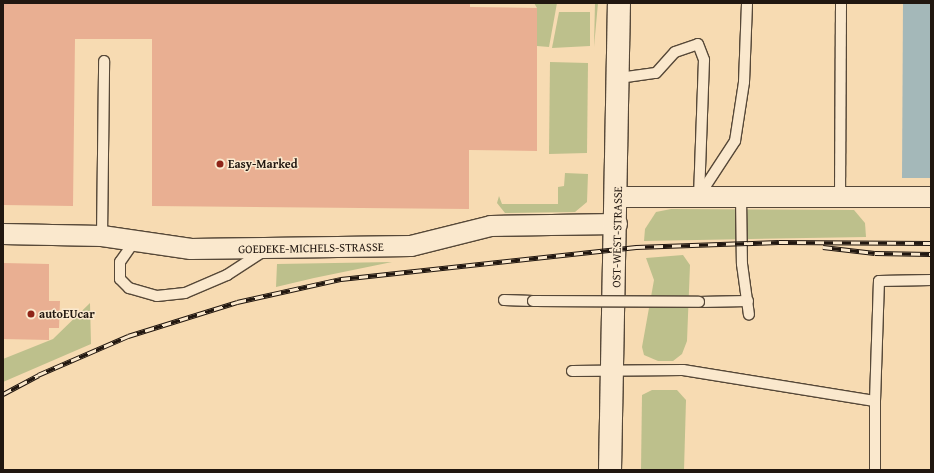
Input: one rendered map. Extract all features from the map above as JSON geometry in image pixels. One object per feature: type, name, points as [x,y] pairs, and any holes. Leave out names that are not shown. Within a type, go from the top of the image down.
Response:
[{"type":"street","name":"OST-WEST-STRASSE","points":[[610,470],[615,370],[620,3]]},
{"type":"street","points":[[617,197],[931,197]]},
{"type":"street","name":"GOEDEKE-MICHELS-STRASSE","points":[[3,234],[102,236],[134,242],[190,249],[411,246],[491,226],[617,224]]},
{"type":"lane","points":[[699,196],[735,140],[744,82],[747,3]]},
{"type":"lane","points":[[840,196],[841,3]]},
{"type":"lane","points":[[618,78],[656,73],[675,52],[698,44],[704,60],[699,196]]},
{"type":"lane","points":[[102,236],[104,61]]},
{"type":"lane","points":[[741,196],[742,264],[749,315]]},
{"type":"lane","points":[[134,242],[120,262],[120,279],[130,288],[157,296],[185,293],[227,275],[268,248]]},
{"type":"lane","points":[[875,470],[875,401],[879,281],[931,280]]},
{"type":"lane","points":[[504,300],[699,302],[748,301]]},
{"type":"lane","points":[[572,371],[683,370],[875,401]]},
{"type":"green space","points":[[534,3],[557,3],[549,47],[537,46],[537,8]]},
{"type":"green space","points":[[595,3],[598,3],[594,47]]},
{"type":"green space","points":[[559,12],[590,12],[590,46],[552,48]]},
{"type":"green space","points":[[550,62],[588,63],[587,153],[549,154]]},
{"type":"green space","points":[[565,173],[588,174],[587,202],[575,212],[505,213],[497,203],[499,196],[502,204],[558,204],[558,187],[564,186]]},
{"type":"green space","points":[[671,209],[854,210],[865,223],[866,237],[644,241],[645,229],[656,212]]},
{"type":"green space","points":[[683,255],[690,265],[687,341],[682,354],[673,361],[658,361],[644,355],[642,347],[654,280],[646,258]]},
{"type":"green space","points":[[392,262],[314,278],[276,287],[277,264]]},
{"type":"green space","points":[[90,303],[91,344],[3,382],[3,359],[53,339]]},
{"type":"green space","points":[[652,390],[677,390],[686,400],[684,470],[641,470],[642,395]]},
{"type":"shaded area","points":[[903,3],[931,3],[931,178],[902,178]]},
{"type":"building","points":[[3,3],[470,3],[470,7],[537,8],[537,151],[469,150],[469,209],[152,206],[152,39],[75,39],[73,206],[3,205]]},
{"type":"building","name":"autoEUcar","points":[[3,263],[49,264],[49,301],[60,301],[59,328],[49,328],[49,340],[3,339]]},
{"type":"railway","points":[[3,394],[38,375],[128,336],[237,302],[341,279],[636,247],[779,242],[931,243]]},
{"type":"railway","points":[[823,247],[875,253],[931,254]]},
{"type":"place","name":"Easy-Marked","points":[[220,164]]},
{"type":"place","name":"autoEUcar","points":[[31,314]]}]
